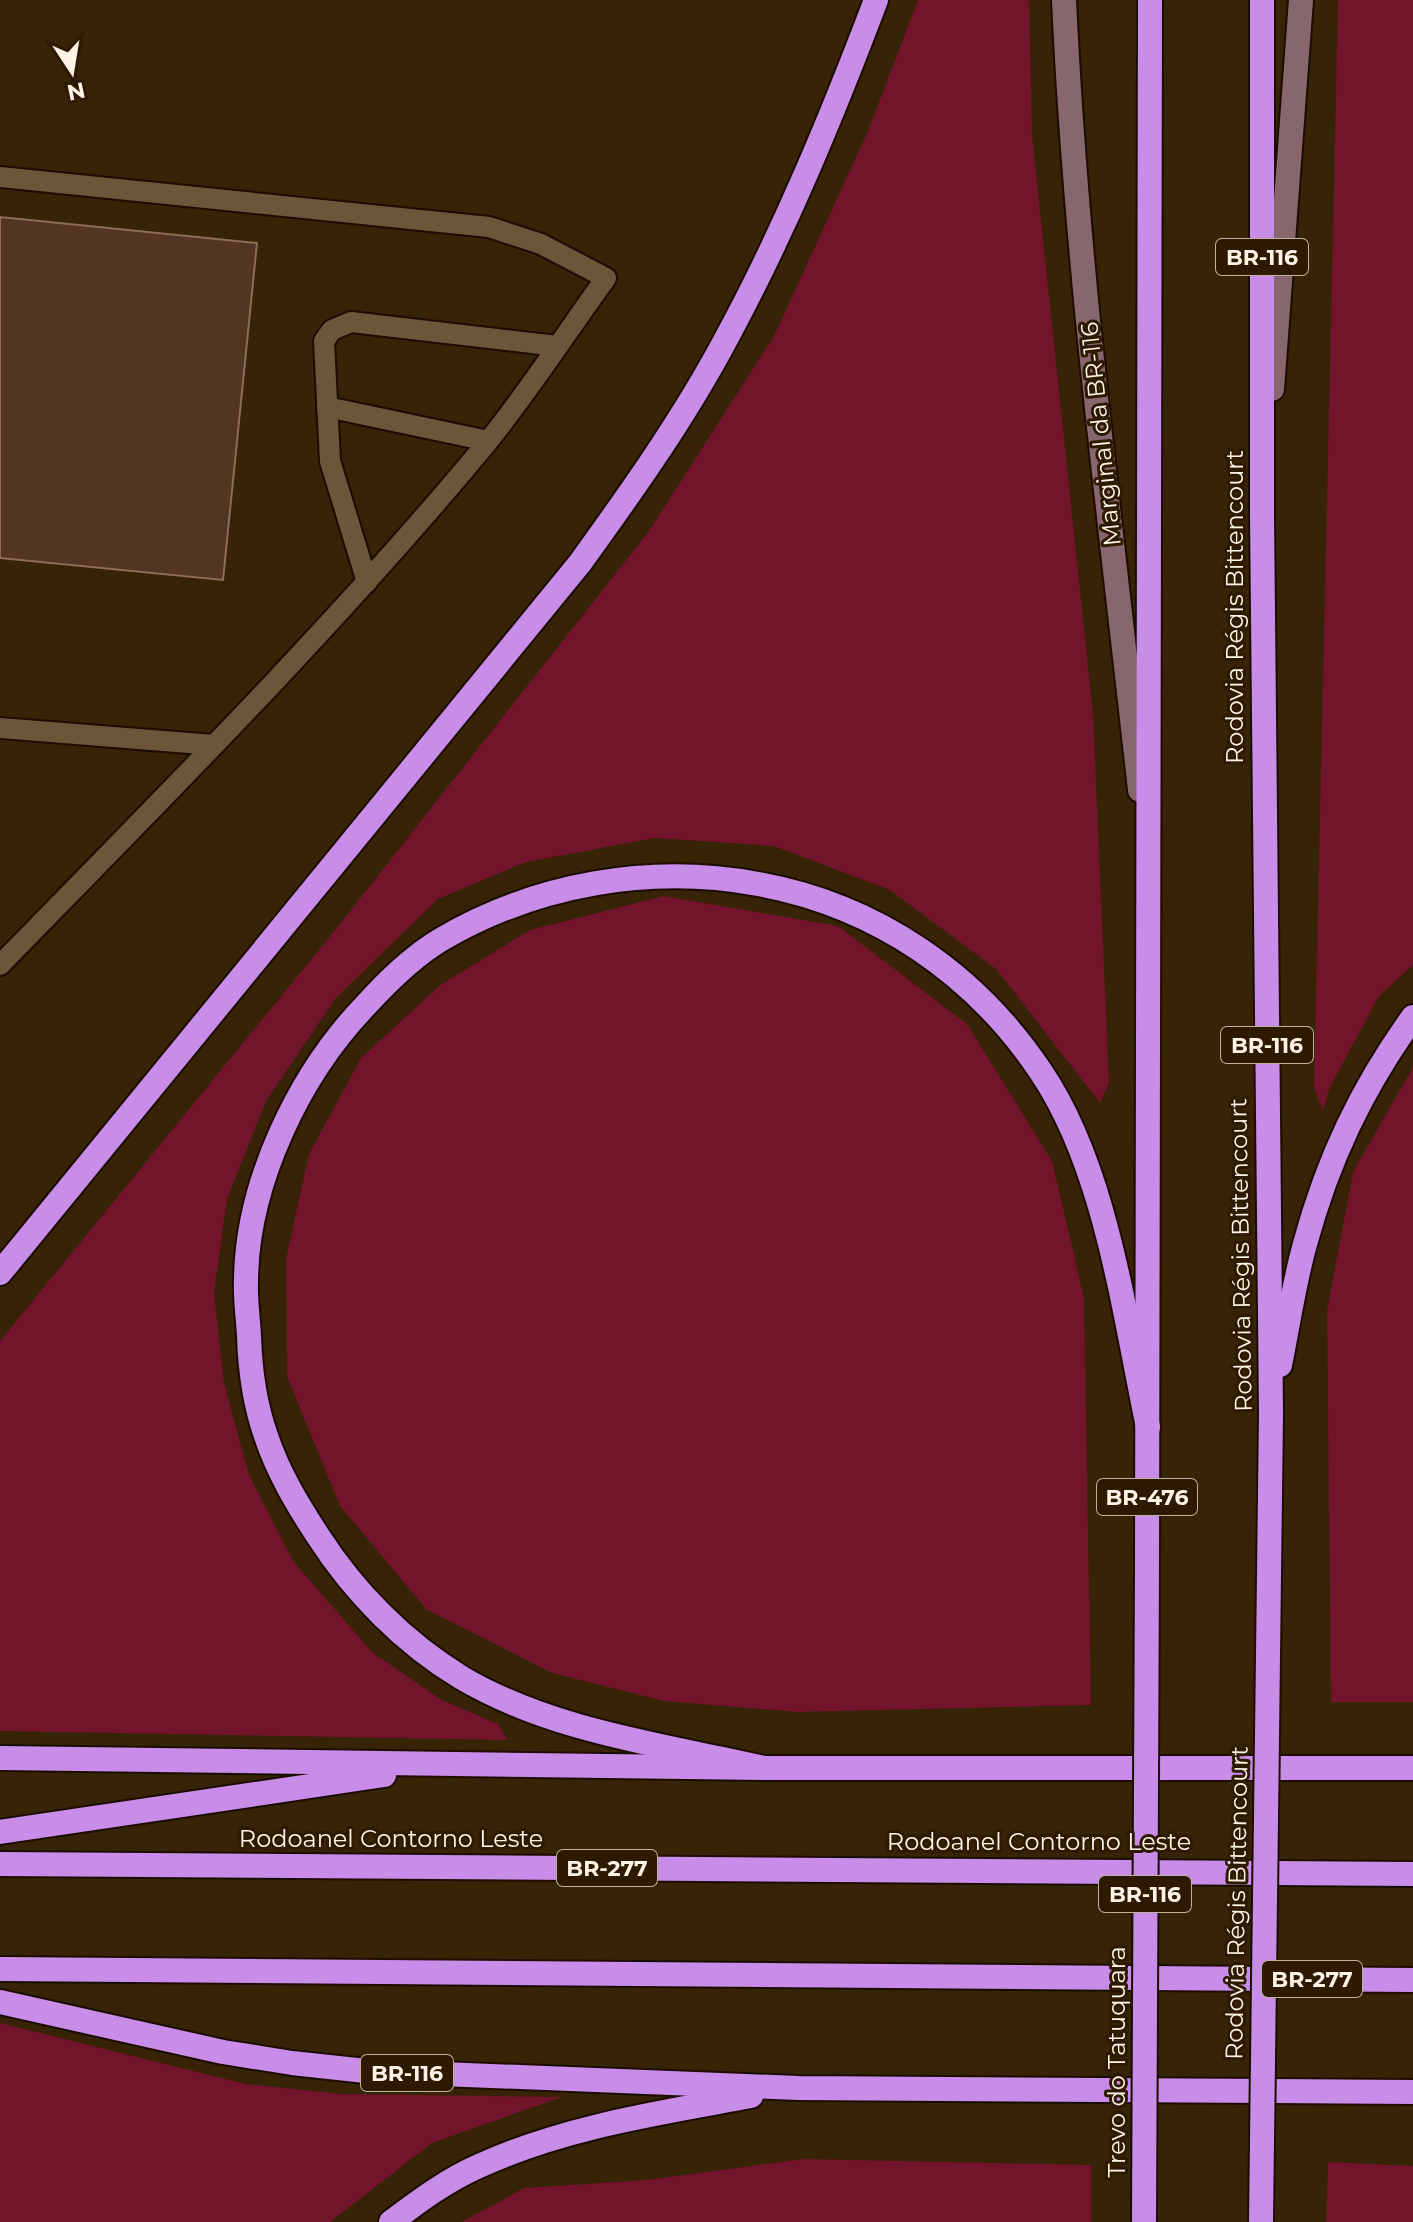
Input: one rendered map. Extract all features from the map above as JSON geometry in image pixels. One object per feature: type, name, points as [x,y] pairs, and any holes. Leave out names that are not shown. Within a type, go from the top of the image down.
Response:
[{"type":"highway","points":[[0,1273],[580,563],[651,465],[726,340],[793,207],[876,0]]},
{"type":"highway","points":[[1148,1427],[1150,0]]},
{"type":"highway","name":"Rodovia Régis Bittencourt","points":[[1261,2222],[1271,1414],[1262,515],[1262,0]]},
{"type":"highway","points":[[764,1768],[536,1713],[461,1677],[399,1631],[340,1570],[292,1497],[264,1433],[250,1360],[246,1276],[258,1195],[292,1107],[337,1035],[391,978],[437,941],[505,907],[579,886],[649,876],[716,876],[798,891],[883,927],[935,958],[989,1005],[1042,1073],[1079,1140],[1104,1224],[1148,1427]]},
{"type":"highway","points":[[1271,1414],[1304,1246],[1323,1182],[1347,1124],[1380,1063],[1413,1017]]},
{"type":"highway","name":"BR-476","points":[[1147,1567],[1148,1427]]},
{"type":"highway","name":"Trevo do Tatuquara","points":[[1144,2222],[1147,1567]]},
{"type":"highway","points":[[0,1758],[764,1768],[1413,1768]]},
{"type":"highway","points":[[0,1832],[453,1764]]},
{"type":"highway","name":"Rodoanel Contorno Leste","points":[[0,1864],[1413,1874]]},
{"type":"highway","name":"BR-277","points":[[0,1969],[1413,1980]]},
{"type":"highway","name":"BR-116","points":[[0,2002],[223,2052],[366,2071],[798,2088],[1413,2092]]},
{"type":"highway","points":[[391,2222],[429,2194],[478,2166],[535,2145],[659,2113],[798,2088]]},
{"type":"main road","name":"Marginal da BR-116","points":[[1064,0],[1070,133],[1084,281],[1149,868]]},
{"type":"main road","points":[[1262,515],[1301,0]]},
{"type":"lane","points":[[0,177],[489,227],[541,244],[606,278],[488,441],[367,582],[291,666],[0,965]]},
{"type":"lane","points":[[367,582],[330,461],[324,341],[332,330],[351,322],[557,346]]},
{"type":"lane","points":[[327,407],[488,441]]},
{"type":"lane","points":[[0,728],[214,745]]},
{"type":"shaded area","points":[[918,0],[1029,0],[1032,135],[1093,713],[1109,1083],[1100,1103],[996,969],[890,890],[774,846],[655,838],[526,862],[438,899],[335,999],[266,1101],[227,1199],[214,1293],[224,1383],[249,1475],[293,1561],[372,1652],[440,1699],[498,1724],[508,1740],[0,1731],[0,1341],[336,929],[649,531],[774,336],[868,131]]},
{"type":"shaded area","points":[[1338,0],[1413,0],[1413,965],[1379,996],[1330,1087],[1323,1111],[1314,1088]]},
{"type":"shaded area","points":[[664,896],[838,926],[967,1024],[1052,1161],[1084,1298],[1091,1705],[797,1712],[664,1701],[552,1673],[427,1610],[340,1506],[287,1376],[286,1258],[309,1154],[361,1058],[439,986],[530,930]]},
{"type":"shaded area","points":[[1413,1067],[1413,1702],[1331,1702],[1327,1311],[1353,1172]]},
{"type":"shaded area","points":[[0,2023],[246,2084],[342,2094],[562,2097],[432,2143],[330,2222],[0,2222]]},
{"type":"shaded area","points":[[804,2159],[1091,2165],[1091,2222],[462,2222],[524,2188],[647,2180]]},
{"type":"shaded area","points":[[1328,2162],[1413,2166],[1413,2222],[1326,2222]]},
{"type":"building","points":[[0,217],[257,243],[223,580],[0,558]]}]
